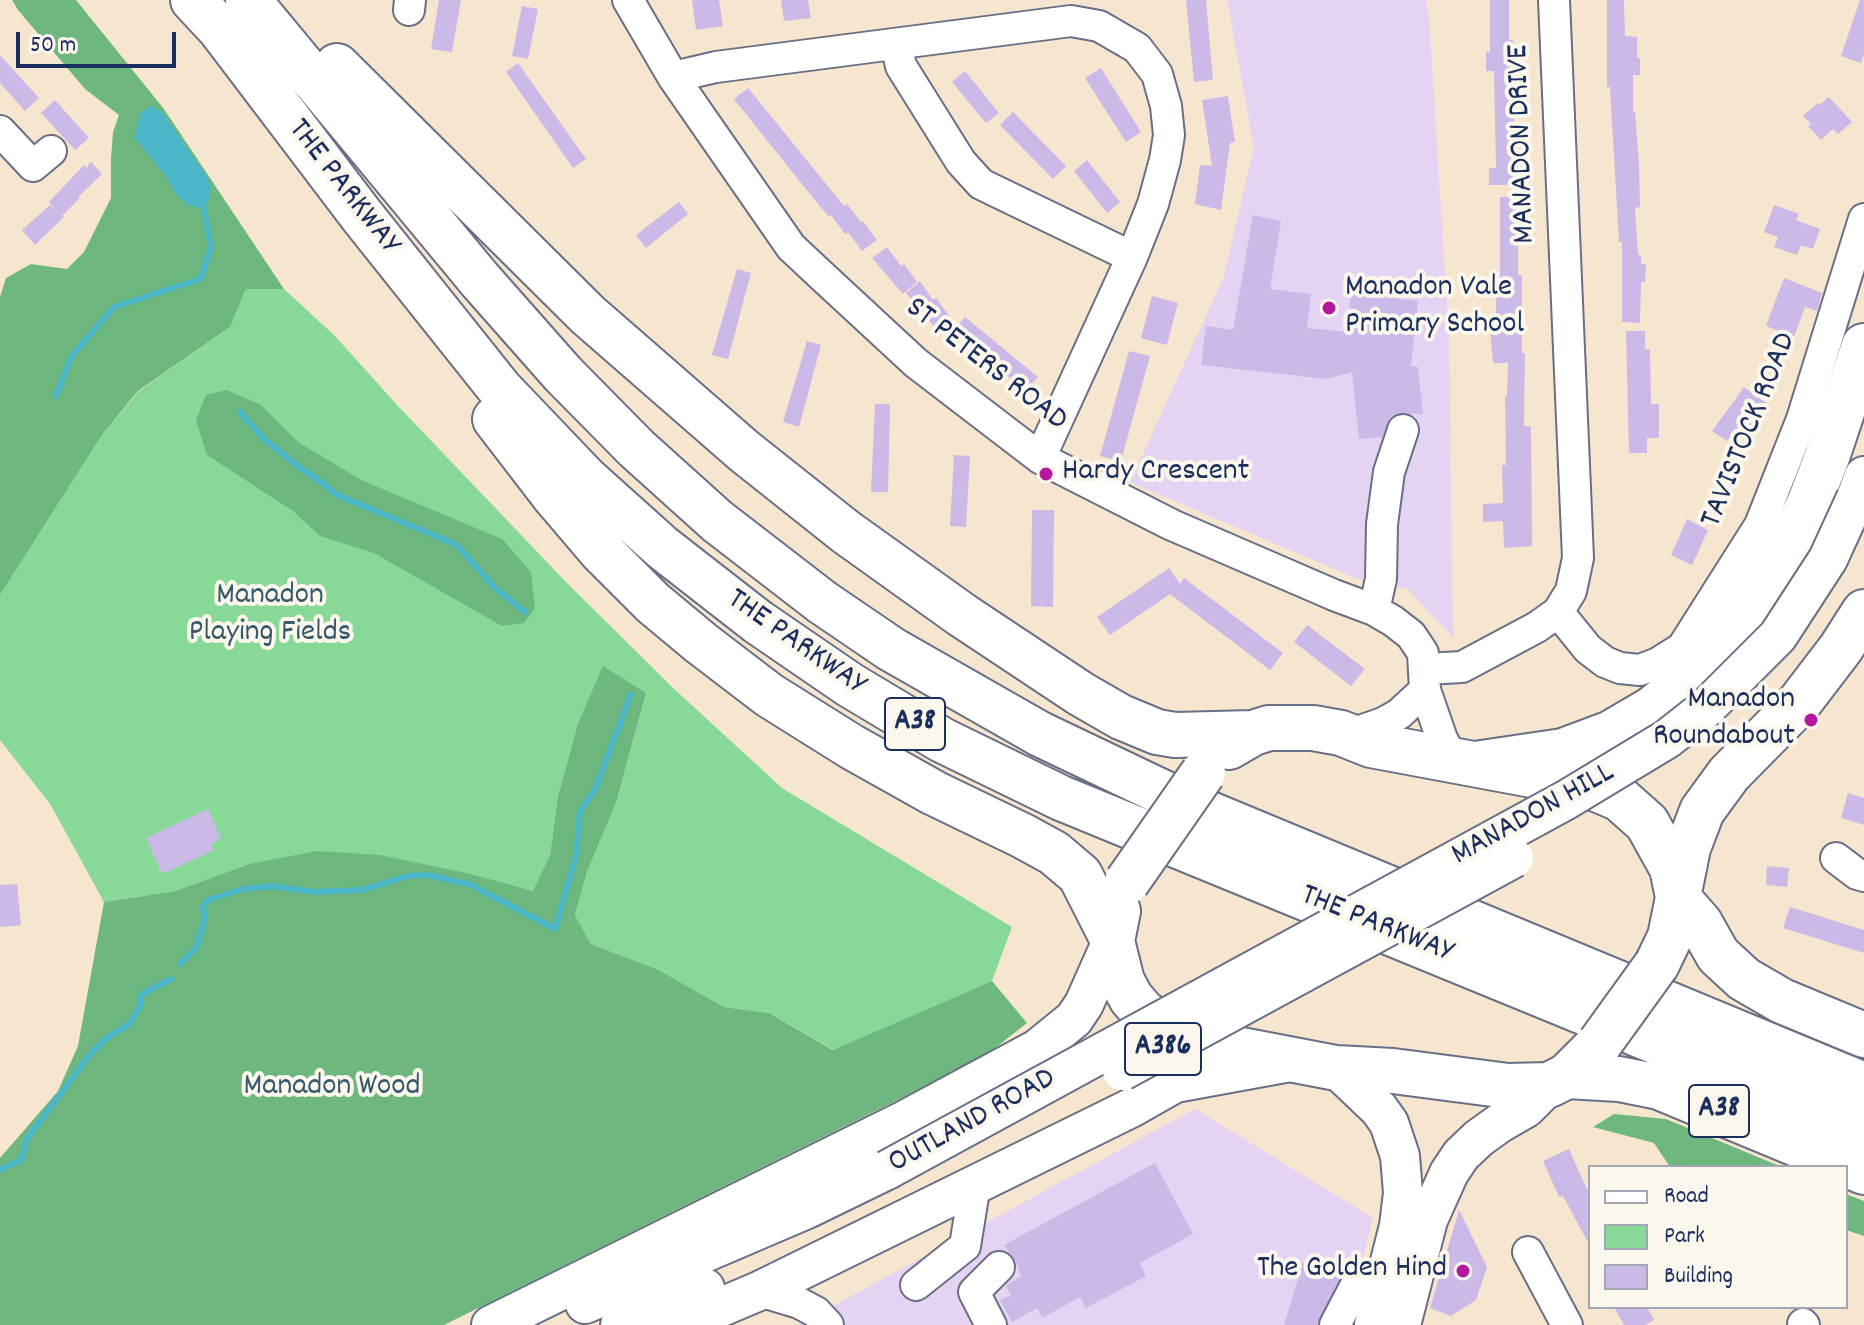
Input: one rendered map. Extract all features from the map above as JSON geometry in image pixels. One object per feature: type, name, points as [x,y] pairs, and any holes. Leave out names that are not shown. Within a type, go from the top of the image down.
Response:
[{"type":"highway","name":"THE PARKWAY","points":[[193,0],[220,29],[362,216],[500,389],[585,478],[663,548],[758,622],[850,685],[942,740],[1061,798],[1864,1127]]},
{"type":"highway","name":"THE PARKWAY","points":[[248,0],[480,280],[563,374],[625,437],[717,521],[822,602],[891,649],[1040,734],[1193,807],[1864,1085]]},
{"type":"highway","points":[[269,0],[588,315],[670,389],[846,532],[962,615],[1121,717],[1157,732],[1175,735],[1253,733]]},
{"type":"highway","name":"A38","points":[[362,216],[388,279],[555,497],[601,551],[653,603],[769,695],[840,740],[934,793],[1054,853],[1080,875],[1112,940]]},
{"type":"highway","points":[[1464,763],[1563,751],[1611,733],[1652,709],[1716,649],[1747,613],[1787,550],[1827,457],[1864,346]]},
{"type":"highway","points":[[1861,625],[1799,703],[1714,791],[1693,830],[1678,897],[1670,937],[1657,964],[1600,1043],[1558,1081],[1496,1086],[1316,1064],[1192,1038],[1144,1013],[1131,998],[1122,981],[1112,940],[1127,882],[1203,773],[1221,753],[1253,733],[1290,726],[1341,733],[1371,745],[1575,783],[1620,799],[1640,816],[1656,836],[1672,868],[1678,897],[1700,923],[1718,955],[1744,979],[1782,1001],[1864,1035]]},
{"type":"highway","name":"A38","points":[[1558,1081],[1619,1079],[1659,1087],[1847,1165]]},
{"type":"main road","name":"MANADON HILL","points":[[1416,895],[1624,767],[1705,709],[1778,636],[1828,559],[1860,487]]},
{"type":"main road","name":"MANADON HILL","points":[[1416,895],[1635,787],[1692,747],[1768,683],[1833,597],[1864,539]]},
{"type":"main road","name":"OUTLAND ROAD","points":[[620,1325],[731,1277],[891,1182],[1416,895]]},
{"type":"main road","points":[[491,1325],[905,1120],[1037,1049],[1056,1036],[1079,1012],[1112,940]]},
{"type":"main road","points":[[679,1325],[759,1291],[1131,1108],[1175,1083],[1316,1064],[1379,1109],[1389,1123],[1400,1156],[1403,1193],[1388,1276],[1374,1325]]},
{"type":"main road","points":[[1401,1325],[1428,1220],[1449,1173],[1461,1155],[1479,1138],[1526,1108],[1558,1081]]},
{"type":"main road","name":"OUTLAND ROAD","points":[[530,1325],[794,1215],[891,1182]]},
{"type":"street","name":"ST PETERS ROAD","points":[[628,0],[673,77],[791,247],[916,363],[1040,458],[1172,525],[1374,610],[1411,635],[1423,653],[1425,680],[1442,739],[1464,763]]},
{"type":"street","name":"MANADON DRIVE","points":[[1554,0],[1578,558],[1571,591],[1558,612]]},
{"type":"street","points":[[673,77],[716,67],[1071,21],[1099,26],[1137,48],[1157,74],[1166,106],[1169,135],[1153,204],[1040,458]]},
{"type":"street","points":[[896,44],[901,66],[961,162],[981,184],[1132,257]]},
{"type":"street","points":[[0,131],[33,167]]},
{"type":"street","name":"TAVISTOCK ROAD","points":[[1558,612],[1588,649],[1605,662],[1620,668],[1640,670],[1682,648],[1760,525],[1802,419],[1864,219]]},
{"type":"street","points":[[1374,610],[1381,579],[1382,524],[1389,472],[1403,430]]},
{"type":"street","points":[[1341,733],[1383,723],[1399,714],[1425,680],[1462,667],[1537,627],[1558,612]]},
{"type":"street","points":[[1836,858],[1864,876]]},
{"type":"street","points":[[916,1285],[965,1246],[975,1184]]},
{"type":"street","points":[[1528,1252],[1567,1325]]},
{"type":"street","points":[[991,1325],[974,1292],[999,1267]]},
{"type":"street","points":[[1335,1325],[1357,1283],[1365,1277],[1388,1276]]},
{"type":"street","points":[[759,1291],[799,1303],[816,1312],[828,1325]]},
{"type":"shaded area","name":"Manadon Vale Primary School","points":[[1227,0],[1426,0],[1449,337],[1453,637],[1406,588],[1372,585],[1130,482],[1223,279],[1254,148]]},
{"type":"shaded area","points":[[1195,1109],[1373,1218],[1346,1325],[798,1325]]},
{"type":"green space","points":[[12,0],[76,0],[164,109],[284,289],[246,289],[230,327],[138,391],[102,435],[0,595],[0,297],[6,278],[31,264],[67,269],[84,252],[111,198],[113,132],[119,115],[85,89]]},
{"type":"green space","name":"Manadon Playing Fields","points":[[246,289],[284,289],[335,336],[564,580],[672,687],[782,788],[1012,927],[992,981],[834,1050],[769,1013],[724,1007],[659,970],[591,944],[575,915],[587,872],[616,803],[646,693],[603,667],[578,723],[558,796],[550,855],[533,892],[471,874],[249,864],[175,891],[104,902],[50,804],[0,740],[0,595],[102,435],[139,391],[230,327]]},
{"type":"green space","points":[[227,390],[261,405],[298,442],[361,480],[502,539],[531,572],[535,608],[524,623],[502,626],[374,553],[320,536],[293,511],[207,455],[196,420],[206,395]]},
{"type":"green space","name":"Manadon Wood","points":[[603,666],[646,693],[616,803],[587,872],[575,915],[591,944],[659,970],[724,1007],[769,1013],[833,1050],[992,981],[1027,1023],[985,1056],[962,1068],[444,1325],[0,1325],[0,1158],[58,1091],[78,1046],[104,902],[175,891],[249,864],[317,851],[380,855],[533,891],[550,855],[558,796],[578,723]]},
{"type":"green space","points":[[1614,1114],[1666,1119],[1777,1165],[1669,1165],[1654,1143],[1593,1127]]},
{"type":"green space","points":[[1848,1195],[1864,1201],[1864,1236],[1848,1231]]},
{"type":"water","points":[[151,106],[162,112],[208,178],[211,186],[204,209],[190,206],[178,197],[165,175],[134,137],[141,112]]},
{"type":"building","points":[[439,0],[461,0],[452,52],[431,49]]},
{"type":"building","points":[[692,0],[719,0],[723,26],[696,30]]},
{"type":"building","points":[[781,0],[808,0],[811,18],[784,21]]},
{"type":"building","points":[[1186,0],[1206,0],[1213,80],[1194,82]]},
{"type":"building","points":[[1490,0],[1509,0],[1509,40],[1513,40],[1515,185],[1489,185],[1489,168],[1496,168],[1494,71],[1486,71],[1486,52],[1490,52]]},
{"type":"building","points":[[1607,0],[1624,0],[1625,36],[1637,37],[1637,58],[1640,58],[1640,75],[1633,75],[1633,112],[1639,165],[1640,207],[1635,208],[1638,255],[1641,255],[1641,264],[1646,264],[1645,282],[1641,282],[1640,323],[1622,322],[1622,242],[1619,242],[1610,87],[1607,87]]},
{"type":"building","points":[[1860,0],[1864,0],[1864,53],[1861,63],[1841,56]]},
{"type":"building","points":[[522,6],[538,9],[528,59],[512,56]]},
{"type":"building","points":[[0,55],[39,98],[25,111],[0,83]]},
{"type":"building","points":[[518,63],[586,159],[573,168],[506,72]]},
{"type":"building","points":[[1101,68],[1141,132],[1126,142],[1085,78]]},
{"type":"building","points":[[965,71],[999,113],[986,123],[952,82]]},
{"type":"building","points":[[748,88],[844,206],[847,204],[877,240],[862,251],[848,232],[845,234],[831,215],[829,217],[734,99]]},
{"type":"building","points":[[1228,96],[1235,142],[1230,143],[1221,210],[1195,204],[1200,165],[1212,166],[1202,100]]},
{"type":"building","points":[[1829,97],[1852,122],[1838,134],[1833,129],[1821,140],[1803,116]]},
{"type":"building","points":[[55,100],[89,138],[75,150],[41,113]]},
{"type":"building","points":[[1013,112],[1066,166],[1053,179],[1000,125]]},
{"type":"building","points":[[1087,160],[1120,202],[1107,213],[1074,171]]},
{"type":"building","points":[[91,162],[102,174],[35,245],[22,230],[50,205],[56,211],[49,202],[84,165],[86,168]]},
{"type":"building","points":[[1500,197],[1518,197],[1518,275],[1522,275],[1522,353],[1525,353],[1524,426],[1531,426],[1532,546],[1504,548],[1503,521],[1483,522],[1483,504],[1503,503],[1502,465],[1506,465],[1508,363],[1493,363],[1491,341],[1491,315],[1496,315],[1496,286],[1500,286]]},
{"type":"building","points":[[679,202],[688,214],[646,248],[636,235]]},
{"type":"building","points":[[1774,205],[1799,214],[1796,220],[1820,229],[1813,249],[1801,245],[1797,255],[1774,247],[1778,237],[1764,232]]},
{"type":"building","points":[[1253,215],[1281,221],[1270,289],[1311,294],[1307,328],[1348,332],[1351,293],[1418,301],[1411,366],[1418,367],[1423,414],[1399,413],[1391,417],[1382,437],[1359,439],[1352,372],[1327,379],[1201,365],[1206,326],[1233,330]]},
{"type":"building","points":[[887,247],[901,266],[894,271],[904,264],[917,282],[903,294],[872,258]]},
{"type":"building","points":[[737,269],[751,273],[728,359],[712,355]]},
{"type":"building","points":[[1784,278],[1822,293],[1817,311],[1805,307],[1794,337],[1766,326]]},
{"type":"building","points":[[920,281],[933,300],[926,305],[936,298],[950,317],[935,328],[906,293]]},
{"type":"building","points":[[1152,296],[1178,303],[1167,345],[1141,338]]},
{"type":"building","points":[[965,317],[1038,377],[1026,391],[953,331]]},
{"type":"building","points":[[1626,331],[1645,331],[1645,349],[1650,350],[1651,404],[1659,404],[1659,438],[1647,438],[1647,453],[1629,453]]},
{"type":"building","points":[[807,341],[821,345],[799,427],[783,422]]},
{"type":"building","points":[[1129,351],[1150,356],[1121,461],[1100,456]]},
{"type":"building","points":[[1744,387],[1770,406],[1747,437],[1736,429],[1727,441],[1712,431]]},
{"type":"building","points":[[875,404],[890,404],[888,492],[871,492]]},
{"type":"building","points":[[954,455],[970,456],[966,527],[950,526]]},
{"type":"building","points":[[1032,510],[1054,510],[1053,607],[1031,606]]},
{"type":"building","points":[[1687,519],[1708,530],[1692,565],[1671,555]]},
{"type":"building","points":[[1169,568],[1180,584],[1184,578],[1283,653],[1270,670],[1170,594],[1110,635],[1097,617]]},
{"type":"building","points":[[1307,625],[1365,669],[1351,686],[1294,642]]},
{"type":"building","points":[[1848,793],[1864,798],[1864,825],[1841,818]]},
{"type":"building","points":[[208,809],[221,839],[211,844],[214,850],[162,874],[146,838]]},
{"type":"building","points":[[1767,866],[1789,868],[1787,887],[1766,885]]},
{"type":"building","points":[[17,884],[21,925],[0,927],[0,885]]},
{"type":"building","points":[[1790,907],[1864,930],[1864,953],[1783,928]]},
{"type":"building","points":[[1569,1149],[1588,1192],[1588,1242],[1563,1196],[1559,1197],[1543,1161]]},
{"type":"building","points":[[1155,1163],[1193,1234],[1140,1263],[1146,1276],[1086,1308],[1080,1297],[1042,1318],[1037,1308],[1012,1322],[1000,1300],[1011,1295],[1006,1286],[1021,1276],[1004,1245]]},
{"type":"building","name":"The Golden Hind","points":[[1459,1210],[1487,1267],[1476,1300],[1451,1316],[1430,1308]]},
{"type":"building","points":[[1303,1263],[1343,1273],[1317,1325],[1284,1325]]},
{"type":"building","points":[[1615,1309],[1648,1309],[1654,1320],[1645,1325],[1624,1325]]},
{"type":"waterway","points":[[56,396],[71,357],[114,307],[200,279],[211,247],[204,209]]},
{"type":"waterway","points":[[240,412],[263,438],[335,494],[457,545],[494,587],[525,612]]},
{"type":"waterway","points":[[180,964],[196,948],[204,921],[203,907],[208,900],[243,889],[273,886],[314,892],[362,890],[408,876],[429,875],[471,885],[555,929],[576,856],[580,812],[596,787],[631,694]]},
{"type":"waterway","points":[[0,1170],[22,1159],[26,1140],[91,1053],[129,1024],[139,1008],[142,994],[171,979]]},
{"type":"place","name":"Manadon Vale Primary School","points":[[1329,308]]},
{"type":"place","name":"Hardy Crescent","points":[[1046,474]]},
{"type":"place","name":"Manadon Roundabout","points":[[1811,720]]},
{"type":"place","name":"The Golden Hind","points":[[1463,1271]]}]
